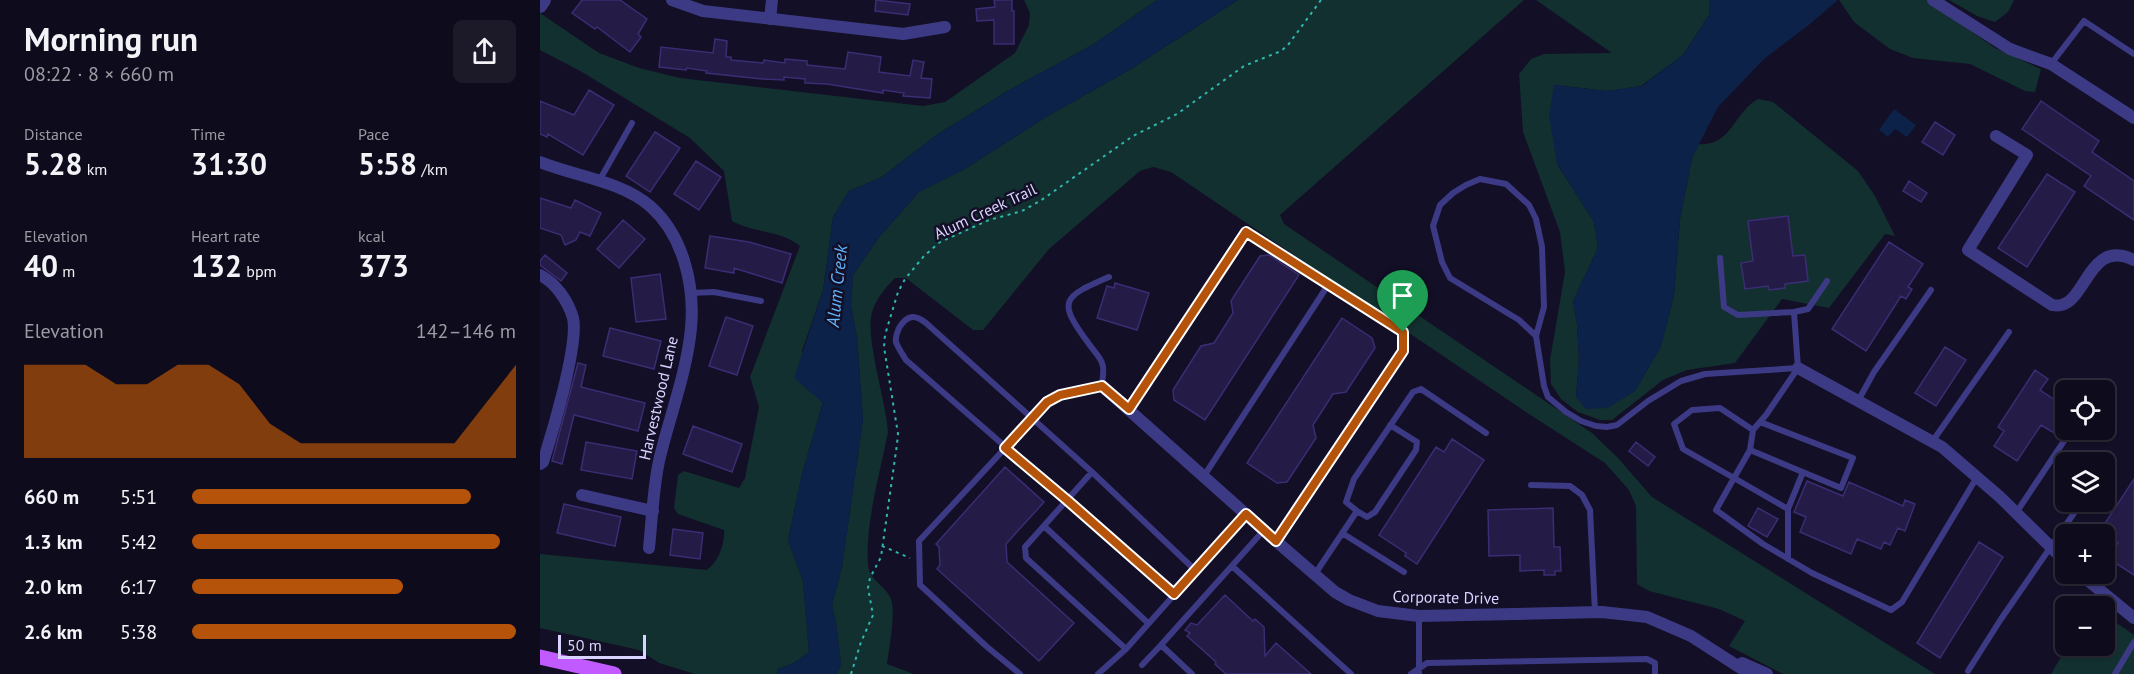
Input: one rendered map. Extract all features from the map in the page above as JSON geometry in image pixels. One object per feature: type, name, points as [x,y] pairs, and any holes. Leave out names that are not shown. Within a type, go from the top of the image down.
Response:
[{"type":"main road","points":[[540,657],[614,674]]},
{"type":"street","points":[[540,6],[544,0]]},
{"type":"street","points":[[672,0],[703,11],[903,34],[945,27]]},
{"type":"street","points":[[770,19],[772,0]]},
{"type":"street","points":[[1933,0],[2010,49],[2051,64],[2134,118]]},
{"type":"street","points":[[1996,136],[2027,155],[1968,250],[2052,305],[2059,307],[2071,300],[2099,261],[2109,255],[2118,254],[2134,260]]},
{"type":"street","name":"Harvestwood Lane","points":[[540,162],[627,191],[649,206],[675,238],[684,261],[691,293],[691,327],[687,354],[658,465],[649,548]]},
{"type":"street","points":[[540,276],[565,298],[573,320],[573,346],[550,440],[543,462],[540,464]]},
{"type":"street","points":[[1798,368],[1942,447],[1977,477],[2055,553]]},
{"type":"street","name":"Corporate Drive","points":[[1102,386],[1335,592],[1360,605],[1378,611],[1419,616],[1595,613],[1647,617],[1672,627],[1719,653],[1750,674]]},
{"type":"street","points":[[582,495],[653,511]]},
{"type":"street","points":[[2092,584],[2134,618]]},
{"type":"street","name":"Corporate Drive","points":[[1719,653],[1767,674]]},
{"type":"lane","points":[[2051,64],[2084,21],[2134,54]]},
{"type":"lane","points":[[598,182],[633,123]]},
{"type":"lane","points":[[1536,336],[1519,320],[1460,286],[1450,278],[1442,261],[1433,226],[1440,205],[1453,193],[1480,179],[1506,184],[1529,205],[1536,219],[1542,248],[1544,307],[1536,336],[1544,386],[1548,397],[1581,421],[1607,428],[1617,425],[1681,381],[1705,374],[1798,368]]},
{"type":"lane","points":[[1129,409],[1246,232],[1403,332],[1403,351],[1276,541]]},
{"type":"lane","points":[[1720,258],[1724,307],[1738,315],[1808,309],[1827,281]]},
{"type":"lane","points":[[1020,674],[920,585],[919,541],[1047,402],[1060,395],[1102,386],[1103,364],[1072,322],[1068,309],[1070,297],[1079,290],[1109,277]]},
{"type":"lane","points":[[1204,477],[1328,285]]},
{"type":"lane","points":[[1858,401],[1874,372],[1931,290]]},
{"type":"lane","points":[[691,293],[714,292],[761,301]]},
{"type":"lane","points":[[1794,312],[1798,368],[1761,422],[1753,429],[1750,450],[1716,510],[1763,544],[1812,573],[1891,610],[1902,602],[1977,477]]},
{"type":"lane","points":[[1174,594],[906,360],[895,341],[896,334],[904,320],[910,316],[917,317],[926,323],[1092,472],[1195,570]]},
{"type":"lane","points":[[1932,442],[2009,333]]},
{"type":"lane","points":[[1390,425],[1417,442],[1416,450],[1376,512],[1367,517],[1346,502],[1354,479],[1390,425],[1413,392],[1421,389],[1486,433]]},
{"type":"lane","points":[[1753,429],[1720,408],[1692,410],[1674,424],[1683,449],[1788,509]]},
{"type":"lane","points":[[1750,450],[1841,488],[1853,458],[1761,422]]},
{"type":"lane","points":[[2016,514],[2065,440]]},
{"type":"lane","points":[[1092,472],[1025,547],[1026,558],[1126,649]]},
{"type":"lane","points":[[1788,559],[1788,509],[1803,472]]},
{"type":"lane","points":[[1532,485],[1570,486],[1582,495],[1590,510],[1595,613]]},
{"type":"lane","points":[[1315,575],[1356,511]]},
{"type":"lane","points":[[1968,671],[2075,512]]},
{"type":"lane","points":[[1098,674],[1126,649],[1246,514]]},
{"type":"lane","points":[[1044,526],[1148,623]]},
{"type":"lane","points":[[1142,665],[1264,530]]},
{"type":"lane","points":[[1342,533],[1404,572]]},
{"type":"lane","points":[[1232,566],[1351,674]]},
{"type":"lane","points":[[1419,616],[1419,671]]},
{"type":"lane","points":[[2115,674],[2134,642]]},
{"type":"lane","points":[[1161,645],[1192,674]]},
{"type":"lane","points":[[1411,674],[1419,671],[1428,663],[1647,659],[1655,663],[1655,674]]},
{"type":"path","name":"Alum Creek Trail","points":[[851,674],[861,642],[873,615],[868,588],[870,578],[881,557],[898,434],[884,347],[897,292],[905,279],[924,256],[940,242],[989,220],[1022,211],[1040,201],[1124,142],[1177,114],[1244,66],[1281,51],[1288,45],[1321,0]]},
{"type":"path","points":[[882,546],[920,560]]},
{"type":"green space","points":[[1024,0],[1157,0],[1094,44],[1009,90],[935,136],[882,177],[849,191],[833,217],[823,290],[802,351],[823,402],[802,474],[788,540],[803,581],[809,652],[794,663],[778,669],[777,674],[695,674],[659,663],[639,650],[540,628],[540,554],[707,570],[717,558],[722,547],[724,530],[678,514],[674,508],[678,475],[684,471],[739,488],[745,478],[759,407],[750,377],[800,246],[776,234],[749,228],[732,221],[724,171],[690,138],[582,72],[540,50],[540,13],[599,53],[639,68],[680,78],[923,106],[945,102],[1015,53],[1029,25],[1030,13]]},
{"type":"green space","points":[[1238,0],[1524,0],[1280,215],[1284,224],[1592,433],[1618,458],[1652,497],[1935,674],[1783,674],[1729,646],[1745,621],[1719,609],[1649,591],[1637,584],[1636,506],[1629,490],[1605,463],[1171,172],[1153,167],[1140,171],[1049,249],[983,330],[973,330],[906,278],[895,278],[879,298],[872,312],[871,338],[888,432],[871,516],[868,565],[871,575],[891,599],[892,631],[887,664],[914,674],[837,674],[841,664],[832,605],[842,567],[863,420],[857,338],[851,305],[853,275],[880,236],[919,192],[963,170],[1046,117],[1131,69]]},
{"type":"green space","points":[[1536,0],[1710,0],[1709,15],[1683,55],[1641,86],[1607,91],[1555,85],[1557,164],[1594,222],[1598,248],[1573,301],[1579,359],[1576,397],[1635,391],[1661,346],[1674,295],[1680,219],[1692,158],[1699,144],[1710,143],[1725,135],[1743,112],[1758,99],[1773,102],[1858,171],[1875,196],[1895,236],[1885,234],[1829,308],[1782,299],[1735,363],[1687,370],[1663,380],[1612,420],[1600,420],[1578,412],[1561,399],[1551,384],[1550,360],[1565,272],[1560,232],[1523,132],[1519,74],[1531,59],[1544,54],[1612,53]]},
{"type":"green space","points":[[1839,0],[1926,0],[1995,48],[2041,69],[2035,92],[2025,91],[1970,64],[1913,58],[1890,49],[1854,22]]},
{"type":"green space","points":[[1949,0],[2014,0],[2008,12],[1995,22],[1977,16]]},
{"type":"green space","points":[[2115,622],[2134,635],[2134,674],[2051,674],[2062,656],[2115,656]]},
{"type":"water","name":"Alum Creek","points":[[1157,0],[1238,0],[1131,69],[1046,117],[963,170],[919,192],[880,236],[853,275],[851,305],[857,338],[863,420],[842,567],[832,605],[841,664],[837,674],[777,674],[778,669],[794,663],[809,652],[803,581],[788,540],[802,474],[823,403],[794,378],[823,290],[833,217],[849,191],[882,177],[935,136],[1009,90],[1094,44]]},
{"type":"water","points":[[1710,0],[1838,0],[1764,59],[1718,107],[1692,158],[1680,219],[1674,295],[1661,346],[1635,391],[1608,408],[1586,409],[1576,397],[1579,359],[1573,301],[1598,248],[1594,222],[1557,164],[1549,116],[1554,85],[1607,91],[1642,86],[1683,55],[1709,15]]},
{"type":"water","points":[[1894,109],[1916,125],[1907,137],[1895,129],[1888,137],[1879,130]]},
{"type":"building","points":[[582,0],[620,0],[647,19],[638,34],[641,37],[630,52],[597,27],[595,29],[572,13]]},
{"type":"building","points":[[876,0],[910,4],[908,15],[875,11]]},
{"type":"building","points":[[994,0],[1012,0],[1014,44],[994,44],[994,20],[977,21],[976,9],[995,7]]},
{"type":"building","points":[[715,39],[727,41],[726,57],[731,57],[731,60],[763,63],[764,60],[785,63],[785,59],[807,61],[807,65],[845,69],[848,52],[881,57],[879,72],[910,76],[913,60],[924,62],[921,78],[932,79],[930,98],[903,96],[904,93],[883,90],[883,93],[827,84],[805,83],[805,79],[784,77],[784,80],[762,79],[706,73],[707,71],[687,68],[686,70],[659,67],[661,47],[713,53]]},
{"type":"building","points":[[589,90],[614,105],[583,155],[548,134],[547,137],[540,134],[540,101],[574,115]]},
{"type":"building","points":[[2041,101],[2099,141],[2092,152],[2134,181],[2134,220],[2084,186],[2091,176],[2022,129]]},
{"type":"building","points":[[1935,122],[1955,135],[1943,155],[1922,142]]},
{"type":"building","points":[[655,132],[680,148],[650,192],[626,176]]},
{"type":"building","points":[[696,161],[721,177],[699,210],[674,194]]},
{"type":"building","points":[[2047,174],[2075,192],[2027,267],[1998,248]]},
{"type":"building","points":[[1909,181],[1927,193],[1921,202],[1903,191]]},
{"type":"building","points":[[540,198],[571,208],[575,200],[601,213],[590,236],[580,232],[576,240],[565,245],[561,235],[540,228]]},
{"type":"building","points":[[1788,216],[1793,256],[1805,255],[1808,281],[1785,284],[1785,288],[1769,290],[1768,286],[1745,289],[1741,263],[1753,261],[1748,221]]},
{"type":"building","points":[[623,220],[645,239],[619,268],[597,249]]},
{"type":"building","points":[[710,236],[749,242],[791,254],[782,283],[734,268],[734,273],[705,268]]},
{"type":"building","points":[[1889,242],[1923,264],[1908,287],[1912,289],[1906,299],[1901,296],[1866,351],[1832,329]]},
{"type":"building","points":[[545,255],[567,273],[561,281],[540,265]]},
{"type":"building","points":[[1269,255],[1299,275],[1205,420],[1174,400],[1173,390],[1201,346],[1214,343],[1233,313],[1231,301],[1260,256]]},
{"type":"building","points":[[660,274],[666,319],[636,322],[631,278]]},
{"type":"building","points":[[1115,283],[1149,293],[1137,330],[1097,318],[1107,286],[1114,288]]},
{"type":"building","points":[[726,317],[753,326],[737,375],[709,366]]},
{"type":"building","points":[[1342,318],[1372,338],[1375,348],[1346,392],[1333,394],[1313,425],[1316,438],[1287,482],[1277,483],[1247,463]]},
{"type":"building","points":[[610,328],[661,341],[654,369],[603,356]]},
{"type":"building","points":[[1945,347],[1966,360],[1936,406],[1915,393]]},
{"type":"building","points":[[578,363],[586,365],[581,387],[645,403],[638,431],[574,415],[562,464],[552,461]]},
{"type":"building","points":[[2035,370],[2048,379],[2040,390],[2055,400],[2054,433],[2041,425],[2017,461],[1994,446],[2004,431],[1998,427]]},
{"type":"building","points":[[693,426],[742,444],[732,472],[683,454]]},
{"type":"building","points":[[1452,439],[1484,460],[1417,564],[1405,556],[1406,553],[1379,535],[1436,447],[1444,452]]},
{"type":"building","points":[[586,442],[637,451],[632,479],[581,470]]},
{"type":"building","points":[[1636,442],[1655,457],[1648,466],[1629,451]]},
{"type":"building","points":[[1005,467],[1044,502],[1006,544],[1007,562],[1074,623],[1039,661],[937,569],[940,565],[939,547],[936,544]]},
{"type":"building","points":[[2134,479],[2134,575],[2115,563],[2115,548],[2118,543],[2115,541],[2115,524],[2105,524],[2112,512],[2115,512],[2115,508]]},
{"type":"building","points":[[1807,481],[1843,496],[1849,482],[1903,506],[1905,500],[1915,504],[1905,531],[1898,528],[1890,545],[1884,542],[1881,549],[1857,539],[1851,554],[1800,532],[1806,517],[1794,512]]},
{"type":"building","points":[[564,504],[621,517],[615,546],[557,533]]},
{"type":"building","points":[[1553,508],[1554,547],[1560,547],[1561,571],[1555,571],[1555,575],[1544,575],[1544,570],[1520,571],[1520,555],[1489,556],[1488,510]]},
{"type":"building","points":[[1758,508],[1778,519],[1767,537],[1748,526]]},
{"type":"building","points":[[673,529],[703,533],[700,559],[670,555]]},
{"type":"building","points":[[1979,542],[2003,557],[1940,658],[1917,643]]},
{"type":"building","points":[[1225,595],[1253,621],[1255,619],[1264,627],[1265,656],[1276,643],[1311,674],[1226,674],[1215,664],[1216,662],[1187,636],[1190,633],[1185,630],[1191,623],[1197,625]]},
{"type":"route","points":[[1246,232],[1403,332],[1403,351],[1276,541],[1246,514],[1174,594],[1005,448],[1047,402],[1060,395],[1102,386],[1129,409],[1246,232]]}]
